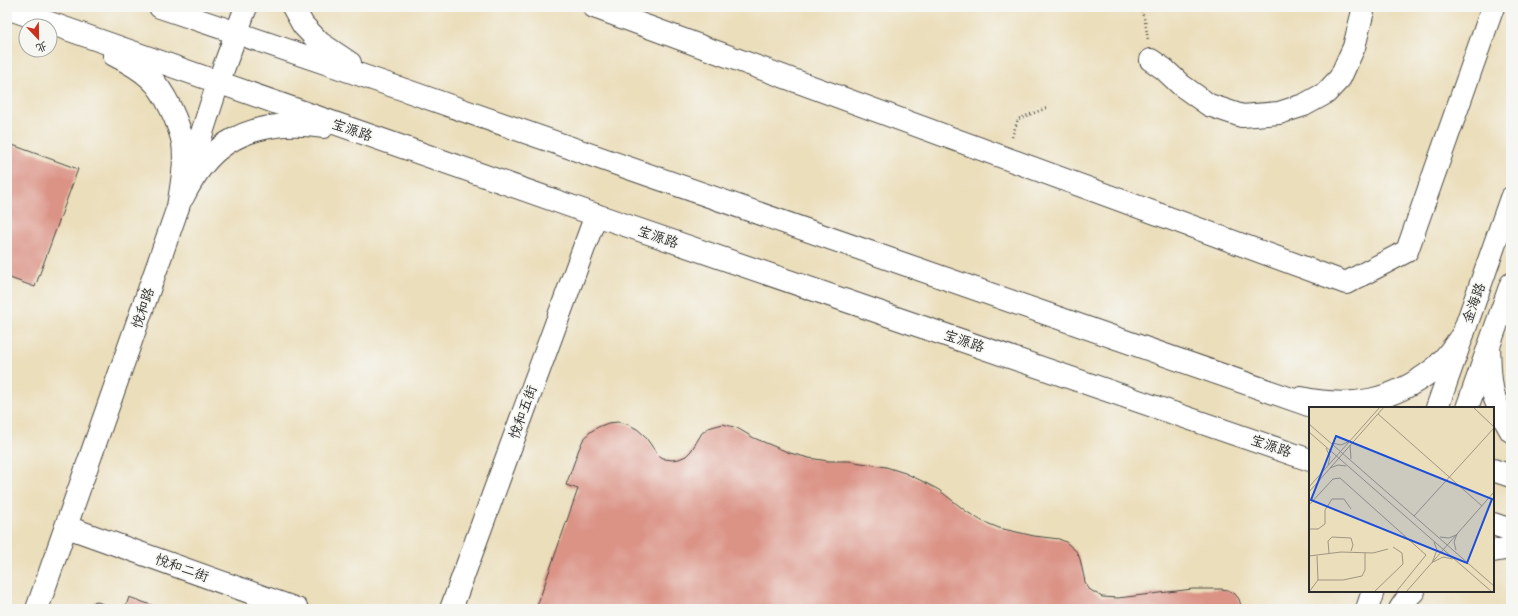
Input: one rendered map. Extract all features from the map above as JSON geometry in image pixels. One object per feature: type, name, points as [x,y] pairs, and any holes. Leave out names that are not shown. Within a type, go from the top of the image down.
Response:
[{"type":"main road","points":[[160,7],[399,88],[1314,407]]},
{"type":"main road","name":"悦和路","points":[[37,609],[178,207],[218,83],[246,7]]},
{"type":"main road","points":[[293,7],[303,25],[320,43],[346,61],[399,88]]},
{"type":"main road","points":[[594,7],[1346,283],[1407,251],[1493,7]]},
{"type":"main road","points":[[1151,60],[1164,68],[1181,85],[1209,105],[1242,116],[1279,113],[1304,105],[1326,93],[1340,78],[1354,47],[1364,7]]},
{"type":"main road","name":"宝源路","points":[[7,8],[36,18]]},
{"type":"main road","name":"宝源路","points":[[58,26],[596,216],[1309,460]]},
{"type":"main road","points":[[58,28],[119,58],[151,78],[165,97],[183,144],[183,173],[178,207]]},
{"type":"main road","points":[[178,207],[192,179],[210,158],[227,143],[250,132],[278,126],[308,125],[358,132]]},
{"type":"main road","name":"金海路","points":[[1437,407],[1511,198]]},
{"type":"main road","name":"悦和五街","points":[[451,609],[596,216]]},
{"type":"main road","name":"金海路","points":[[1467,407],[1511,284]]},
{"type":"main road","points":[[1271,392],[1324,403],[1359,402],[1390,395],[1412,384],[1434,369],[1447,355],[1462,334]]},
{"type":"main road","points":[[1489,346],[1495,399],[1511,431]]},
{"type":"main road","points":[[1276,448],[1309,470]]},
{"type":"main road","points":[[1494,470],[1511,476]]},
{"type":"main road","points":[[1494,524],[1511,530]]},
{"type":"main road","name":"悦和二街","points":[[66,527],[297,609]]},
{"type":"main road","points":[[1494,550],[1511,548]]},
{"type":"main road","points":[[1366,609],[1373,592]]},
{"type":"main road","points":[[1396,609],[1402,592]]},
{"type":"main road","points":[[1400,609],[1413,592]]},
{"type":"path","points":[[1140,7],[1145,21],[1151,60]]},
{"type":"path","points":[[1005,158],[1018,119],[1047,108]]},
{"type":"building","points":[[7,143],[78,169],[35,287],[7,277]]},
{"type":"building","points":[[618,422],[627,424],[637,429],[644,435],[658,455],[665,459],[679,459],[686,456],[691,451],[702,433],[708,428],[723,424],[737,428],[754,438],[790,453],[828,461],[849,461],[886,467],[905,473],[939,490],[967,512],[982,521],[999,528],[1034,536],[1059,539],[1066,542],[1077,552],[1085,582],[1089,589],[1102,597],[1118,598],[1193,589],[1221,589],[1228,590],[1235,594],[1239,599],[1242,609],[536,609],[578,489],[566,485],[579,449],[583,440],[590,432],[608,423]]},
{"type":"building","points":[[129,597],[162,609],[125,609]]},
{"type":"building","points":[[95,601],[116,609],[92,609]]}]
